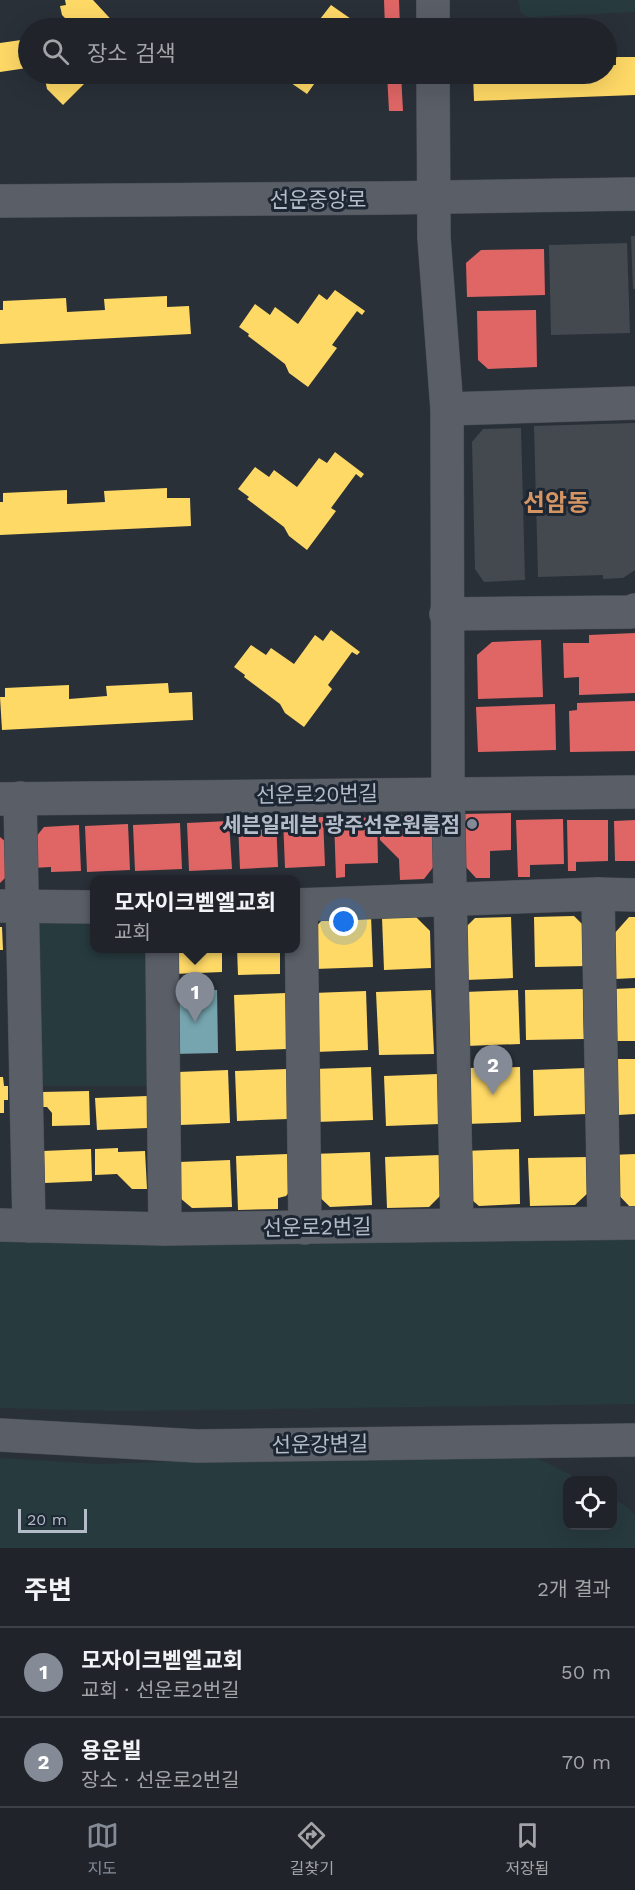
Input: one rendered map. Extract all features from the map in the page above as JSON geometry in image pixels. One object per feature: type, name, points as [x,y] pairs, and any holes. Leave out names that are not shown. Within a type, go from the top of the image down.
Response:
[{"type":"street","points":[[433,0],[433,18]]},
{"type":"street","points":[[433,84],[434,238],[447,409],[448,793],[457,1225]]},
{"type":"street","name":"선운중앙로","points":[[0,201],[635,194]]},
{"type":"street","points":[[447,409],[635,403]]},
{"type":"street","points":[[446,614],[631,612],[635,610]]},
{"type":"street","name":"선운로20번길","points":[[10,798],[635,792]]},
{"type":"street","points":[[10,798],[14,1225]]},
{"type":"street","points":[[598,894],[619,1223]]},
{"type":"street","points":[[300,905],[598,894],[635,895]]},
{"type":"street","points":[[11,906],[90,907]]},
{"type":"street","points":[[162,953],[165,1229]]},
{"type":"street","points":[[299,953],[305,1228]]},
{"type":"street","name":"선운로2번길","points":[[14,1225],[165,1229],[619,1223]]},
{"type":"street","name":"선운강변길","points":[[0,1435],[197,1446],[631,1445]]},
{"type":"green space","points":[[518,0],[635,0],[635,12],[528,17],[521,13]]},
{"type":"green space","points":[[33,921],[90,921],[90,953],[153,953],[154,1086],[34,1086]]},
{"type":"green space","points":[[635,1236],[635,1404],[118,1411],[0,1408],[0,1239]]},
{"type":"green space","points":[[425,1453],[535,1457],[573,1476],[563,1476],[563,1530],[617,1530],[617,1501],[635,1515],[635,1548],[0,1548],[0,1458],[98,1464]]},
{"type":"building: 주거","points":[[65,0],[93,0],[110,18],[65,18],[60,6],[66,5]]},
{"type":"building: 주거","points":[[331,5],[350,18],[321,18]]},
{"type":"building: 주거","points":[[18,40],[18,69],[0,72],[0,43]]},
{"type":"building: 주거","points":[[617,57],[635,57],[635,95],[474,101],[473,84],[617,84]]},
{"type":"building: 주거","points":[[46,84],[84,84],[63,105],[47,89]]},
{"type":"building: 주거","points":[[292,84],[314,84],[307,94]]},
{"type":"building: 주거","points":[[335,290],[365,311],[362,315],[357,311],[332,345],[337,348],[308,387],[289,373],[285,364],[239,327],[255,304],[270,315],[275,307],[298,324],[319,294],[327,300]]},
{"type":"building: 주거","points":[[167,296],[167,307],[189,306],[191,334],[0,344],[0,310],[3,310],[3,301],[66,298],[67,312],[105,310],[104,299]]},
{"type":"building: 주거","points":[[335,452],[364,474],[361,478],[356,474],[331,508],[336,511],[307,550],[289,536],[284,527],[247,499],[249,497],[238,489],[255,467],[269,477],[274,470],[297,487],[319,458],[327,463]]},
{"type":"building: 주거","points":[[167,488],[167,498],[190,498],[191,526],[0,535],[0,502],[3,502],[3,493],[67,490],[67,504],[105,502],[104,491]]},
{"type":"building: 주거","points":[[331,630],[360,652],[357,655],[352,652],[328,685],[332,689],[304,727],[285,713],[280,704],[234,667],[251,645],[266,655],[271,648],[294,664],[315,635],[323,641]]},
{"type":"building: 주거","points":[[168,683],[169,693],[192,692],[193,720],[2,730],[0,697],[5,697],[5,688],[69,685],[69,699],[107,696],[106,686]]},
{"type":"building: 주거","points":[[414,915],[430,931],[431,968],[384,970],[382,917]]},
{"type":"building: 주거","points":[[371,916],[373,967],[314,969],[313,930],[324,918]]},
{"type":"building: 주거","points":[[574,916],[586,928],[587,966],[535,967],[534,917]]},
{"type":"building: 주거","points":[[511,917],[513,978],[466,980],[465,928],[475,918]]},
{"type":"building: 주거","points":[[629,917],[635,917],[635,978],[615,979],[614,934]]},
{"type":"building: 주거","points":[[0,927],[2,927],[3,950],[0,950]]},
{"type":"building: 주거","points":[[173,953],[222,953],[222,972],[174,974]]},
{"type":"building: 주거","points":[[237,953],[280,953],[280,974],[238,975]]},
{"type":"building: 주거","points":[[635,988],[635,1041],[615,1041],[614,989]]},
{"type":"building: 주거","points":[[583,989],[584,1039],[526,1040],[525,990]]},
{"type":"building: 주거","points":[[431,990],[434,1054],[379,1055],[376,992]]},
{"type":"building: 주거","points":[[518,990],[520,1044],[466,1046],[464,992]]},
{"type":"building: 주거","points":[[366,991],[368,1050],[315,1052],[313,993]]},
{"type":"building: 주거","points":[[286,993],[287,1049],[236,1051],[234,995]]},
{"type":"building: 주거","points":[[616,1059],[635,1059],[635,1114],[618,1115]]},
{"type":"building: 주거","points":[[371,1067],[373,1120],[316,1122],[314,1069]]},
{"type":"building: 주거","points":[[520,1067],[521,1122],[466,1124],[465,1068]]},
{"type":"building: 주거","points":[[586,1068],[587,1114],[534,1116],[533,1070]]},
{"type":"building: 주거","points":[[287,1069],[288,1119],[237,1121],[235,1071]]},
{"type":"building: 주거","points":[[228,1070],[230,1123],[180,1125],[178,1072]]},
{"type":"building: 주거","points":[[438,1074],[440,1124],[386,1126],[384,1076]]},
{"type":"building: 주거","points":[[0,1077],[3,1077],[4,1086],[8,1086],[8,1100],[4,1100],[4,1113],[0,1113]]},
{"type":"building: 주거","points":[[89,1091],[90,1125],[52,1126],[52,1113],[47,1107],[43,1107],[42,1092]]},
{"type":"building: 주거","points":[[147,1096],[148,1128],[97,1130],[95,1098]]},
{"type":"building: 주거","points":[[118,1148],[118,1152],[145,1151],[147,1189],[132,1189],[117,1174],[95,1175],[95,1149]]},
{"type":"building: 주거","points":[[91,1149],[92,1181],[44,1183],[43,1151]]},
{"type":"building: 주거","points":[[519,1149],[520,1204],[479,1206],[465,1194],[464,1151]]},
{"type":"building: 주거","points":[[370,1152],[372,1205],[330,1207],[313,1191],[312,1154]]},
{"type":"building: 주거","points":[[288,1154],[290,1191],[286,1196],[278,1198],[278,1209],[238,1210],[236,1156]]},
{"type":"building: 주거","points":[[635,1154],[635,1209],[632,1209],[611,1187],[611,1155]]},
{"type":"building: 주거","points":[[440,1155],[441,1195],[429,1207],[387,1208],[385,1157]]},
{"type":"building: 주거","points":[[588,1157],[589,1192],[575,1205],[530,1206],[528,1158]]},
{"type":"building: 주거","points":[[230,1160],[232,1207],[192,1208],[180,1198],[179,1162]]},
{"type":"building: 상업","points":[[384,0],[399,0],[400,18],[385,18]]},
{"type":"building: 상업","points":[[388,84],[402,84],[403,111],[389,111]]},
{"type":"building: 상업","points":[[544,249],[545,295],[467,297],[466,263],[481,250]]},
{"type":"building: 상업","points":[[536,310],[537,367],[488,369],[478,360],[477,311]]},
{"type":"building: 상업","points":[[635,633],[635,693],[579,695],[579,677],[564,678],[563,643],[589,643],[589,635]]},
{"type":"building: 상업","points":[[541,640],[543,697],[478,699],[477,655],[492,642]]},
{"type":"building: 상업","points":[[635,701],[635,751],[570,752],[569,711],[577,710],[577,703]]},
{"type":"building: 상업","points":[[555,704],[556,750],[478,752],[476,707]]},
{"type":"building: 상업","points":[[511,813],[511,850],[490,851],[490,878],[476,878],[465,866],[464,814]]},
{"type":"building: 상업","points":[[416,815],[437,835],[438,861],[424,879],[400,880],[399,859],[380,840],[379,816]]},
{"type":"building: 상업","points":[[323,817],[325,866],[285,868],[283,818]]},
{"type":"building: 상업","points":[[377,817],[378,863],[345,864],[345,877],[336,878],[334,819]]},
{"type":"building: 상업","points":[[563,819],[564,864],[530,865],[530,877],[518,877],[516,820]]},
{"type":"building: 상업","points":[[276,820],[278,867],[240,869],[238,822]]},
{"type":"building: 상업","points":[[567,820],[608,820],[608,861],[576,862],[576,871],[568,871]]},
{"type":"building: 상업","points":[[635,820],[635,861],[615,861],[614,821]]},
{"type":"building: 상업","points":[[229,821],[232,869],[189,871],[187,823]]},
{"type":"building: 상업","points":[[180,823],[182,869],[135,871],[133,825]]},
{"type":"building: 상업","points":[[128,824],[130,870],[87,872],[85,826]]},
{"type":"building: 상업","points":[[79,825],[81,871],[51,872],[51,867],[32,868],[31,843],[44,827]]},
{"type":"building: 상업","points":[[0,837],[7,843],[8,875],[0,883]]},
{"type":"building: 공공","points":[[217,990],[218,1053],[174,1054],[172,991]]},
{"type":"building: 기타","points":[[631,236],[635,236],[635,289],[633,289]]},
{"type":"building: 기타","points":[[627,243],[630,333],[551,335],[549,245]]},
{"type":"building: 기타","points":[[635,423],[635,570],[623,578],[603,579],[603,575],[538,577],[534,426]]},
{"type":"building: 기타","points":[[521,428],[525,580],[484,582],[475,569],[472,442],[483,429]]},
{"type":"place","name":"세븐일레븐 광주선운원룸점","points":[[472,824]]},
{"type":"place","name":"모자이크벧엘교회","points":[[195,1022]]},
{"type":"place","name":"용운빌","points":[[493,1095]]},
{"type":"district","name":"선암동","points":[[556,503]]}]
